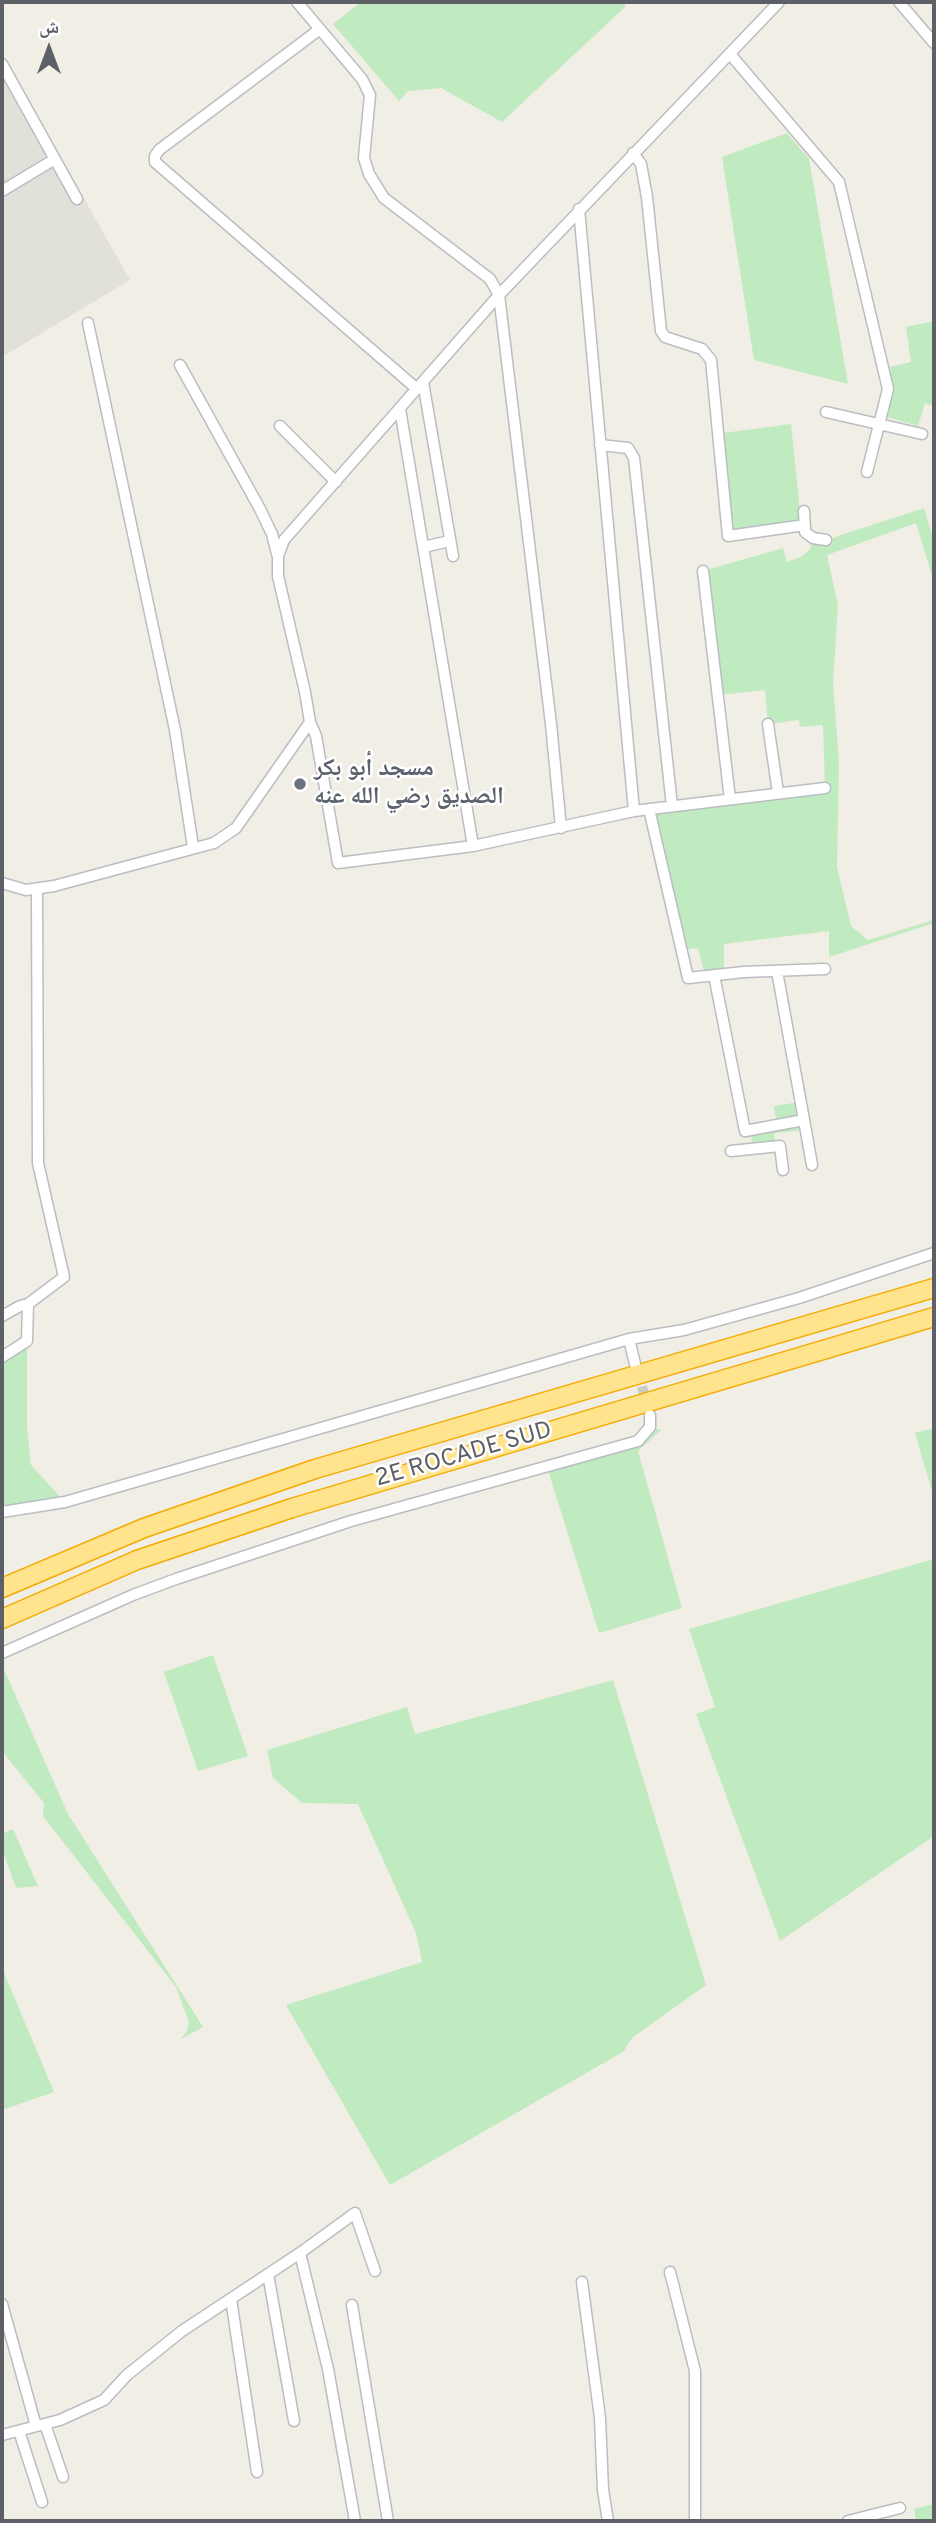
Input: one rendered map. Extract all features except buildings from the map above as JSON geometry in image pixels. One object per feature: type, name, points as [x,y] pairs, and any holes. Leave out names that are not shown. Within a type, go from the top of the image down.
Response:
[{"type":"highway","name":"2E ROCADE SUD","points":[[2,1588],[144,1528],[304,1473],[934,1288]]},
{"type":"highway","name":"2E ROCADE SUD","points":[[2,1619],[138,1560],[292,1508],[934,1317]]},
{"type":"street","points":[[297,2],[362,79],[370,95],[364,158],[369,174],[384,198],[490,279],[499,295],[550,710],[561,828]]},
{"type":"street","points":[[278,556],[284,540],[499,295],[779,2]]},
{"type":"street","points":[[899,2],[934,43]]},
{"type":"street","points":[[320,29],[159,150],[155,162],[420,386],[453,556]]},
{"type":"street","points":[[730,54],[839,182],[888,389],[867,472]]},
{"type":"street","points":[[2,64],[77,199]]},
{"type":"street","points":[[633,153],[640,164],[647,197],[661,331],[665,337],[702,349],[710,360],[728,536],[805,525]]},
{"type":"street","points":[[2,191],[55,159]]},
{"type":"street","points":[[579,209],[634,811]]},
{"type":"street","points":[[88,323],[175,730],[193,847]]},
{"type":"street","points":[[180,365],[272,534],[278,556],[278,576],[310,722],[316,736],[338,863],[473,846],[634,811],[825,788]]},
{"type":"street","points":[[400,409],[473,846]]},
{"type":"street","points":[[826,412],[922,434]]},
{"type":"street","points":[[280,426],[336,482]]},
{"type":"street","points":[[600,445],[628,448],[634,458],[672,806]]},
{"type":"street","points":[[804,511],[805,533],[813,538],[826,540]]},
{"type":"street","points":[[423,547],[450,541]]},
{"type":"street","points":[[703,571],[730,799]]},
{"type":"street","points":[[2,883],[26,890],[37,889],[214,843],[236,828],[310,722]]},
{"type":"street","points":[[768,723],[778,793]]},
{"type":"street","points":[[649,809],[688,978],[825,969]]},
{"type":"street","points":[[2,1316],[28,1304],[64,1277],[38,1163],[37,889]]},
{"type":"street","points":[[777,971],[812,1165]]},
{"type":"street","points":[[714,975],[745,1130],[804,1120]]},
{"type":"street","points":[[750,1130],[753,1148]]},
{"type":"street","points":[[731,1151],[780,1146],[783,1170]]},
{"type":"street","points":[[2,1512],[65,1502],[629,1339],[684,1330],[787,1302],[934,1253]]},
{"type":"street","points":[[2,1357],[27,1341],[28,1304]]},
{"type":"street","points":[[629,1339],[635,1364]]},
{"type":"street","points":[[2,1653],[133,1595],[189,1575],[351,1521],[638,1441],[650,1427],[650,1415]]},
{"type":"street","points":[[2,2435],[60,2420],[104,2400],[127,2375],[182,2331],[355,2213],[375,2271]]},
{"type":"street","points":[[300,2253],[328,2370],[355,2521]]},
{"type":"street","points":[[670,2272],[695,2371],[695,2521]]},
{"type":"street","points":[[268,2274],[294,2421]]},
{"type":"street","points":[[582,2283],[600,2418],[603,2490],[608,2521]]},
{"type":"street","points":[[231,2299],[257,2472]]},
{"type":"street","points":[[2,2304],[40,2425],[64,2477]]},
{"type":"street","points":[[352,2305],[387,2521]]},
{"type":"street","points":[[19,2431],[42,2502]]},
{"type":"street","points":[[848,2521],[900,2508]]},
{"type":"shaded area","points":[[2,53],[130,280],[2,357]]},
{"type":"green space","points":[[361,2],[623,2],[626,6],[502,122],[441,88],[408,91],[399,101],[333,24]]},
{"type":"green space","points":[[787,133],[809,159],[848,384],[754,360],[722,157]]},
{"type":"green space","points":[[934,321],[934,406],[925,403],[918,426],[887,417],[894,392],[890,367],[911,362],[906,327]]},
{"type":"green space","points":[[791,424],[801,522],[732,532],[723,433]]},
{"type":"green space","points":[[924,508],[934,541],[934,582],[916,523],[827,555],[838,605],[833,682],[839,763],[837,867],[851,926],[868,940],[934,920],[934,923],[829,957],[829,931],[724,944],[724,970],[704,972],[698,948],[681,950],[649,809],[825,788],[823,725],[800,727],[799,720],[768,724],[765,690],[719,695],[703,571],[783,548],[787,562],[801,557],[810,549],[813,538],[826,540]]},
{"type":"green space","points":[[800,1102],[805,1130],[774,1133],[775,1144],[753,1148],[750,1130],[777,1124],[774,1106]]},
{"type":"green space","points":[[27,1341],[27,1428],[31,1465],[65,1502],[2,1512],[2,1357]]},
{"type":"green space","points":[[650,1427],[661,1430],[638,1451],[682,1608],[599,1633],[547,1467],[638,1441]]},
{"type":"green space","points":[[934,1428],[934,1498],[915,1433]]},
{"type":"green space","points":[[934,1559],[934,1836],[780,1941],[696,1714],[715,1707],[689,1629]]},
{"type":"green space","points":[[213,1655],[248,1756],[198,1771],[164,1672]]},
{"type":"green space","points":[[2,1665],[68,1814],[203,2027],[181,2039],[189,2022],[176,1987],[43,1816],[44,1803],[2,1751]]},
{"type":"green space","points":[[613,1680],[706,1985],[632,2038],[623,2052],[390,2185],[286,2005],[422,1962],[416,1933],[358,1804],[302,1803],[273,1778],[267,1750],[407,1707],[415,1734]]},
{"type":"green space","points":[[13,1829],[38,1886],[16,1888],[2,1849],[2,1834]]},
{"type":"green space","points":[[2,1968],[54,2092],[2,2110]]},
{"type":"green space","points":[[934,2504],[934,2521],[916,2521],[914,2509]]},
{"type":"tunnel","points":[[638,1372],[647,1405]]},
{"type":"place","name":"مسجد أبو بكر الصديق رضي الله عنه","points":[[300,784]]}]
